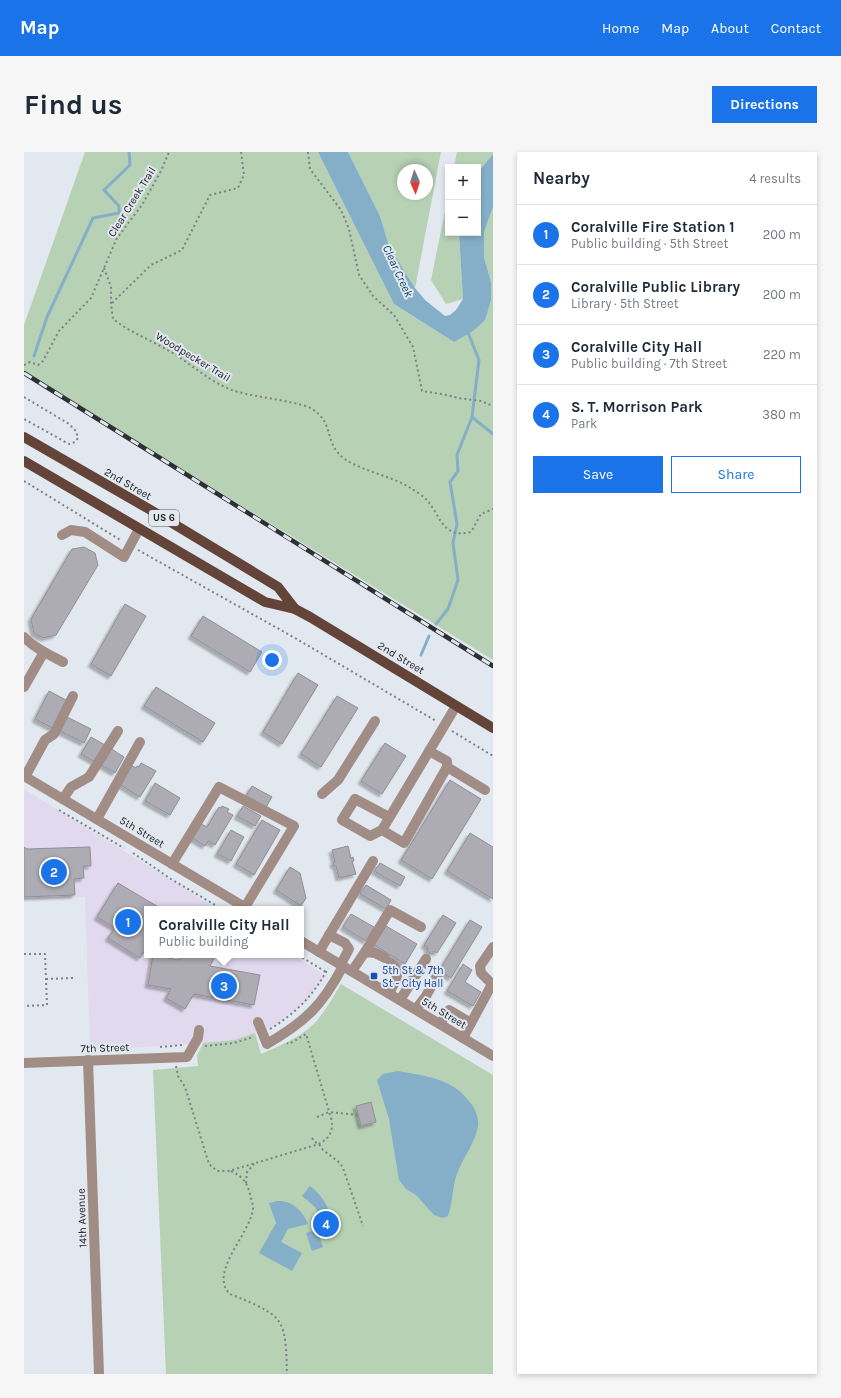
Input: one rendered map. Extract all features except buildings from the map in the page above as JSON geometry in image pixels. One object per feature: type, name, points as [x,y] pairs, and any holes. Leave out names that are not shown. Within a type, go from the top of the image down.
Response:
[{"type":"main road","name":"2nd Street","points":[[24,437],[149,509],[278,587],[295,609]]},
{"type":"main road","name":"2nd Street","points":[[24,461],[265,602],[295,609],[493,728]]},
{"type":"street","points":[[62,535],[71,530],[85,532],[124,557],[139,529]]},
{"type":"street","points":[[24,637],[28,642],[63,662]]},
{"type":"street","points":[[24,687],[44,652]]},
{"type":"street","points":[[25,777],[45,740],[54,734],[73,696]]},
{"type":"street","points":[[389,817],[355,799],[342,820],[370,836],[382,830],[456,706]]},
{"type":"street","points":[[322,794],[338,780],[375,720]]},
{"type":"street","points":[[63,799],[71,787],[90,777],[118,731]]},
{"type":"street","points":[[98,819],[140,742]]},
{"type":"street","points":[[382,830],[404,843],[447,767],[446,761],[430,751]]},
{"type":"street","points":[[447,767],[485,790]]},
{"type":"street","name":"5th Street","points":[[25,777],[244,906]]},
{"type":"street","points":[[172,864],[219,787],[294,826],[248,906]]},
{"type":"street","points":[[320,952],[373,861]]},
{"type":"street","points":[[352,971],[390,910],[421,927]]},
{"type":"street","points":[[258,1022],[267,1044],[291,1030],[320,1003],[332,987],[349,949],[346,943],[329,935]]},
{"type":"street","name":"5th Street","points":[[304,943],[493,1055]]},
{"type":"street","points":[[463,1038],[492,984],[481,973],[480,966],[493,947]]},
{"type":"street","points":[[365,952],[375,953],[388,960],[397,969],[398,976],[389,993]]},
{"type":"street","points":[[400,1000],[426,959]]},
{"type":"street","points":[[416,1009],[426,996],[438,974]]},
{"type":"street","points":[[440,1024],[449,1010],[471,1023]]},
{"type":"street","name":"7th Street","points":[[24,1063],[187,1057],[198,1038],[199,1030]]},
{"type":"street","name":"14th Avenue","points":[[88,1060],[99,1374]]},
{"type":"path","name":"Clear Creek Trail","points":[[24,365],[30,362],[38,365],[43,361],[59,331],[91,298],[117,238],[142,205],[161,171],[169,152]]},
{"type":"path","points":[[111,304],[151,265],[182,250],[210,195],[238,188],[244,175],[241,152]]},
{"type":"path","points":[[308,152],[310,169],[341,210],[349,229],[359,275],[373,296],[394,315],[413,347],[422,391],[481,401],[493,406]]},
{"type":"path","name":"Woodpecker Trail","points":[[104,268],[112,286],[111,304],[113,319],[126,330],[144,337],[172,352],[213,380],[237,392],[312,408],[325,420],[329,432],[330,443],[340,455],[352,463],[396,480],[412,489],[426,500],[444,526],[455,533],[462,534],[471,532],[481,514],[493,509]]},
{"type":"path","points":[[24,397],[69,424],[76,431],[78,438],[75,442],[69,444],[24,419]]},
{"type":"path","points":[[24,481],[130,545],[296,638],[493,756]]},
{"type":"path","points":[[56,808],[217,906]]},
{"type":"path","points":[[24,954],[45,954],[47,1005],[24,1006]]},
{"type":"path","points":[[303,958],[326,972]]},
{"type":"path","points":[[267,1030],[291,1014],[307,1000],[321,981],[329,966]]},
{"type":"path","points":[[46,979],[73,978]]},
{"type":"path","points":[[176,1063],[178,1076],[185,1088],[209,1164],[217,1171],[231,1171],[319,1144],[331,1133],[333,1124],[306,1034],[289,1044],[285,1040]]},
{"type":"path","points":[[199,1046],[234,1043],[256,1035]]},
{"type":"path","points":[[160,1047],[186,1045]]},
{"type":"path","points":[[318,1117],[329,1112],[358,1115]]},
{"type":"path","points":[[312,1138],[323,1150],[340,1163],[343,1168],[363,1226]]},
{"type":"path","points":[[255,1163],[248,1172],[246,1182],[252,1202],[252,1213],[244,1233],[226,1266],[223,1280],[225,1289],[230,1294],[270,1313],[280,1322],[286,1348],[287,1374]]},
{"type":"path","points":[[231,1171],[240,1176],[246,1182]]},
{"type":"shaded area","points":[[24,789],[213,906],[144,906],[144,958],[298,958],[326,976],[305,1003],[270,1029],[234,1040],[214,1043],[90,1050],[85,897],[24,900]]},
{"type":"green space","points":[[85,152],[318,152],[394,304],[454,342],[491,282],[484,257],[484,231],[493,207],[493,660],[24,372],[24,325]]},
{"type":"green space","points":[[348,152],[441,152],[433,194],[433,164],[397,164],[397,200],[432,200],[415,288],[389,246],[380,216]]},
{"type":"green space","points":[[457,152],[493,152],[481,169],[481,164],[455,164]]},
{"type":"green space","points":[[445,212],[445,236],[459,236],[463,299],[446,304],[431,280]]},
{"type":"green space","points":[[341,984],[493,1075],[493,1374],[166,1374],[153,1070],[198,1066],[197,1056],[203,1043],[234,1040],[255,1033],[261,1054],[279,1046],[297,1037],[318,1020]]},
{"type":"water","name":"Clear Creek","points":[[318,152],[348,152],[380,216],[389,246],[415,288],[425,300],[445,316],[450,315],[456,310],[463,299],[459,236],[481,236],[481,169],[493,154],[493,207],[484,232],[484,257],[491,282],[491,300],[485,320],[473,331],[454,342],[394,304]]},
{"type":"water","points":[[398,1071],[437,1079],[454,1087],[469,1101],[477,1116],[478,1126],[472,1145],[457,1174],[448,1216],[443,1218],[434,1215],[416,1195],[406,1189],[399,1180],[389,1119],[377,1080],[383,1074]]},
{"type":"water","points":[[310,1186],[323,1200],[331,1217],[321,1220],[315,1207],[302,1196]]},
{"type":"water","points":[[277,1201],[292,1204],[300,1211],[308,1224],[288,1229],[281,1242],[302,1253],[292,1271],[259,1253],[276,1223],[269,1203]]},
{"type":"water","points":[[317,1229],[323,1247],[312,1251],[306,1233]]},
{"type":"waterway","points":[[34,356],[47,317],[93,218],[119,213],[119,206],[104,190],[130,165],[129,152]]},
{"type":"waterway","points":[[467,330],[479,360],[472,417],[493,434]]},
{"type":"waterway","points":[[436,624],[448,609],[458,580],[453,543],[457,524],[450,482],[458,471],[457,455],[472,417]]},
{"type":"waterway","points":[[421,655],[429,636]]},
{"type":"railway","points":[[24,373],[493,666]]},
{"type":"place","name":"Coralville Public Library","points":[[54,872]]},
{"type":"place","name":"Coralville Fire Station 1","points":[[128,922]]},
{"type":"place","name":"5th St & 7th St - City Hall","points":[[374,976]]},
{"type":"place","name":"Coralville City Hall","points":[[224,986]]},
{"type":"place","name":"S. T. Morrison Park","points":[[326,1224]]}]
